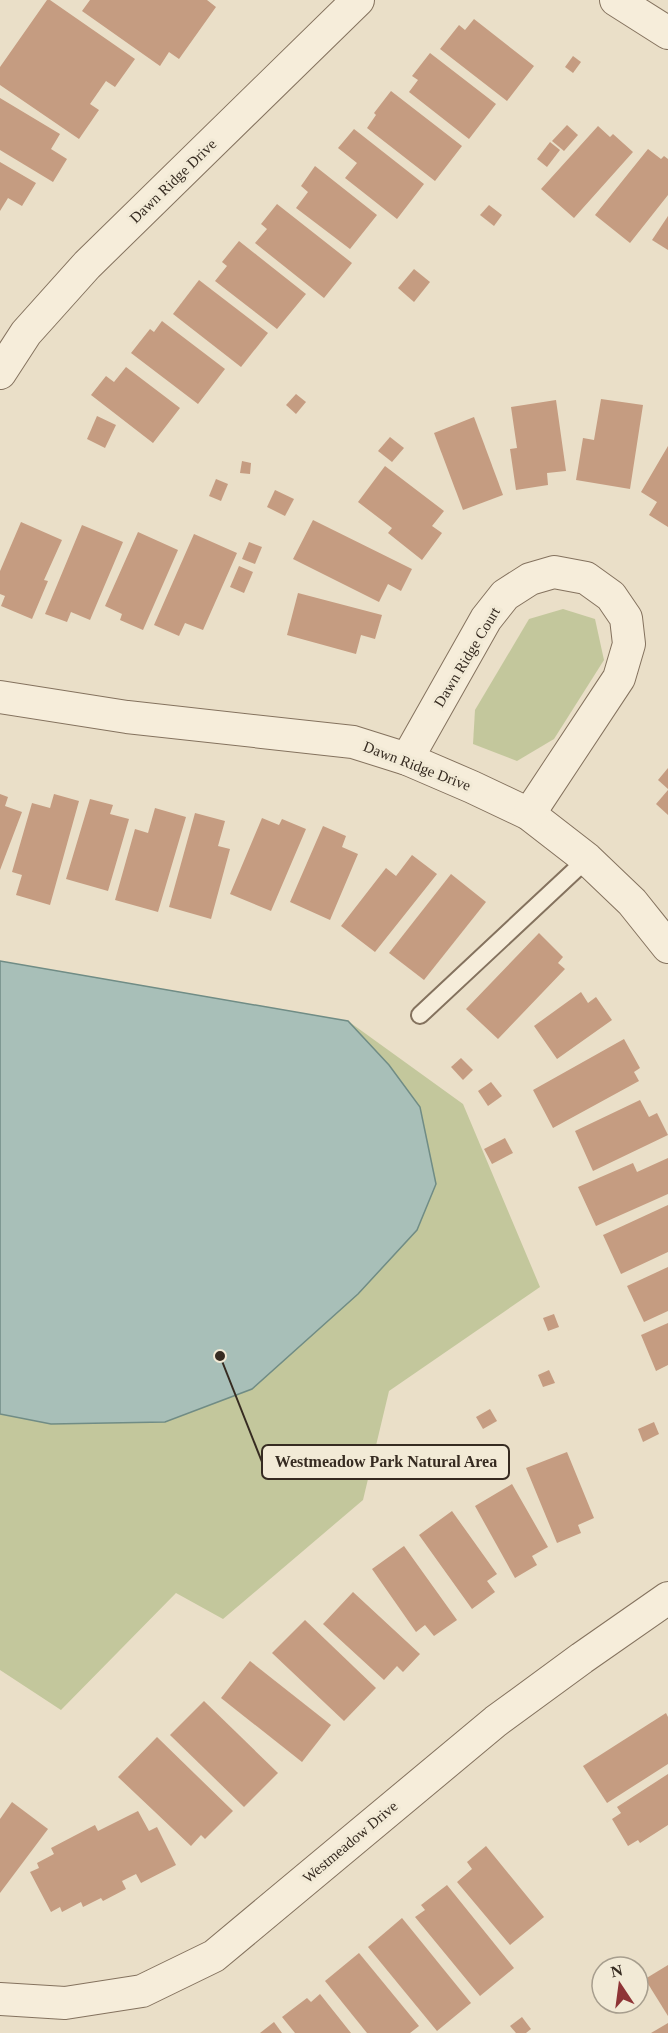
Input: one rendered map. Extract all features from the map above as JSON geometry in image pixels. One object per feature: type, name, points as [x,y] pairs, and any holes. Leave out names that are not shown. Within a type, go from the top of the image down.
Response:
[{"type":"street","name":"Dawn Ridge Drive","points":[[0,373],[26,333],[87,265],[358,0]]},
{"type":"street","points":[[616,0],[668,33]]},
{"type":"street","name":"Dawn Ridge Court","points":[[407,759],[486,619],[505,595],[530,579],[554,572],[586,578],[611,596],[626,618],[629,644],[619,678],[529,814]]},
{"type":"street","name":"Dawn Ridge Drive","points":[[0,697],[127,717],[353,742],[407,759],[529,814],[587,859],[632,902],[668,947]]},
{"type":"street","name":"Westmeadow Drive","points":[[0,1999],[65,2003],[142,1991],[214,1956],[496,1721],[668,1598]]},
{"type":"lane","points":[[420,1015],[587,859]]},
{"type":"green space","points":[[563,609],[595,619],[604,660],[554,739],[517,761],[473,744],[475,710],[529,619]]},
{"type":"green space","points":[[0,961],[348,1021],[463,1104],[540,1287],[389,1391],[363,1500],[223,1619],[176,1593],[61,1710],[0,1670]]},
{"type":"water","points":[[0,961],[348,1021],[389,1065],[420,1107],[436,1184],[417,1230],[358,1294],[252,1389],[165,1422],[51,1424],[0,1414]]},
{"type":"building","points":[[47,0],[135,59],[115,87],[106,81],[90,104],[99,110],[79,139],[0,85],[0,67]]},
{"type":"building","points":[[90,0],[207,0],[216,7],[179,59],[169,52],[160,66],[82,11]]},
{"type":"building","points":[[474,19],[534,66],[507,101],[440,49],[459,25],[465,30]]},
{"type":"building","points":[[430,53],[496,104],[469,139],[409,92],[418,80],[412,76]]},
{"type":"building","points":[[573,56],[581,62],[573,73],[565,67]]},
{"type":"building","points":[[391,91],[462,146],[435,181],[367,128],[376,115],[374,113]]},
{"type":"building","points":[[0,98],[60,134],[51,149],[67,159],[53,182],[0,150]]},
{"type":"building","points":[[567,125],[578,135],[564,151],[552,141]]},
{"type":"building","points":[[598,126],[610,137],[613,134],[633,152],[574,218],[541,189]]},
{"type":"building","points":[[354,129],[424,184],[397,219],[345,178],[357,163],[338,148]]},
{"type":"building","points":[[550,142],[560,150],[547,167],[537,159]]},
{"type":"building","points":[[648,149],[661,159],[664,156],[668,159],[668,195],[630,243],[595,215]]},
{"type":"building","points":[[0,162],[36,183],[22,206],[8,198],[0,211]]},
{"type":"building","points":[[315,166],[377,215],[350,249],[296,208],[308,192],[301,186]]},
{"type":"building","points":[[277,204],[352,263],[324,298],[255,243],[267,229],[261,224]]},
{"type":"building","points":[[489,205],[502,215],[494,226],[480,215]]},
{"type":"building","points":[[668,216],[668,250],[652,240]]},
{"type":"building","points":[[239,241],[306,294],[277,329],[215,281],[227,266],[222,262]]},
{"type":"building","points":[[414,269],[430,282],[414,302],[398,288]]},
{"type":"building","points":[[199,280],[268,333],[241,367],[173,314]]},
{"type":"building","points":[[162,321],[225,369],[198,404],[131,353],[150,329],[154,332]]},
{"type":"building","points":[[126,367],[180,408],[153,443],[91,395],[106,376],[114,382]]},
{"type":"building","points":[[296,394],[306,402],[296,414],[286,405]]},
{"type":"building","points":[[601,399],[643,405],[630,489],[576,480],[583,438],[594,440]]},
{"type":"building","points":[[556,400],[566,471],[547,473],[548,485],[516,490],[510,449],[517,448],[511,407]]},
{"type":"building","points":[[97,416],[116,425],[105,448],[87,439]]},
{"type":"building","points":[[474,417],[503,495],[463,510],[434,433]]},
{"type":"building","points":[[390,437],[404,448],[392,462],[378,451]]},
{"type":"building","points":[[668,446],[668,527],[649,515],[657,502],[641,492]]},
{"type":"building","points":[[242,461],[251,463],[250,474],[240,473]]},
{"type":"building","points":[[385,466],[444,511],[432,526],[442,533],[422,560],[388,533],[392,528],[358,502]]},
{"type":"building","points":[[216,479],[228,484],[221,501],[209,496]]},
{"type":"building","points":[[275,490],[294,499],[285,516],[267,507]]},
{"type":"building","points":[[313,520],[412,569],[401,591],[388,584],[379,602],[293,559]]},
{"type":"building","points":[[21,522],[62,540],[44,580],[48,581],[32,619],[1,606],[5,596],[0,594],[0,571]]},
{"type":"building","points":[[82,525],[123,542],[90,620],[71,612],[67,622],[45,614]]},
{"type":"building","points":[[138,532],[178,550],[143,630],[120,620],[122,614],[105,606]]},
{"type":"building","points":[[194,534],[237,553],[203,630],[185,623],[179,636],[154,625]]},
{"type":"building","points":[[249,542],[262,547],[255,564],[242,559]]},
{"type":"building","points":[[239,566],[253,572],[244,593],[230,587]]},
{"type":"building","points":[[298,593],[382,615],[375,639],[361,635],[356,654],[287,635]]},
{"type":"building","points":[[668,768],[668,789],[658,780]]},
{"type":"building","points":[[668,790],[668,815],[656,804]]},
{"type":"building","points":[[0,794],[8,797],[5,806],[22,812],[0,870]]},
{"type":"building","points":[[54,794],[79,801],[50,905],[16,895],[22,875],[12,872],[32,803],[50,808]]},
{"type":"building","points":[[90,799],[113,805],[110,814],[129,819],[108,891],[66,879]]},
{"type":"building","points":[[155,808],[186,817],[158,912],[115,900],[135,829],[148,833]]},
{"type":"building","points":[[195,813],[225,821],[218,846],[230,849],[211,919],[169,907]]},
{"type":"building","points":[[262,818],[279,825],[282,819],[306,829],[271,911],[230,894]]},
{"type":"building","points":[[323,826],[346,836],[342,847],[358,854],[330,920],[290,902]]},
{"type":"building","points":[[412,855],[437,874],[375,952],[341,926],[386,868],[396,876]]},
{"type":"building","points":[[451,874],[486,902],[424,980],[389,953]]},
{"type":"building","points":[[539,933],[563,957],[558,963],[565,969],[498,1039],[466,1009]]},
{"type":"building","points":[[581,992],[588,1003],[596,997],[612,1020],[557,1059],[534,1026]]},
{"type":"building","points":[[624,1039],[640,1068],[634,1072],[639,1081],[553,1128],[533,1090]]},
{"type":"building","points":[[461,1058],[473,1070],[463,1080],[451,1067]]},
{"type":"building","points":[[491,1082],[502,1096],[488,1106],[478,1091]]},
{"type":"building","points":[[640,1100],[649,1117],[657,1113],[668,1135],[593,1171],[575,1131]]},
{"type":"building","points":[[505,1138],[513,1153],[492,1164],[484,1149]]},
{"type":"building","points":[[668,1158],[668,1194],[596,1226],[578,1187],[633,1163],[637,1172]]},
{"type":"building","points":[[668,1205],[668,1252],[621,1274],[603,1235]]},
{"type":"building","points":[[668,1267],[668,1311],[644,1322],[627,1286]]},
{"type":"building","points":[[554,1314],[559,1327],[548,1331],[543,1318]]},
{"type":"building","points":[[668,1323],[668,1365],[656,1371],[641,1335]]},
{"type":"building","points":[[549,1370],[555,1383],[543,1387],[538,1375]]},
{"type":"building","points":[[490,1409],[497,1421],[483,1429],[476,1417]]},
{"type":"building","points":[[654,1422],[659,1434],[643,1442],[638,1429]]},
{"type":"building","points":[[567,1452],[594,1518],[578,1525],[581,1533],[557,1543],[526,1468]]},
{"type":"building","points":[[512,1484],[548,1547],[532,1556],[537,1565],[515,1578],[475,1506]]},
{"type":"building","points":[[452,1511],[497,1574],[487,1581],[495,1592],[472,1609],[419,1535]]},
{"type":"building","points":[[404,1546],[457,1620],[434,1636],[425,1625],[416,1632],[372,1569]]},
{"type":"building","points":[[353,1592],[420,1654],[403,1672],[397,1666],[384,1680],[323,1624]]},
{"type":"building","points":[[305,1620],[376,1688],[344,1721],[272,1653]]},
{"type":"building","points":[[250,1661],[331,1725],[302,1762],[221,1698]]},
{"type":"building","points":[[204,1701],[278,1773],[244,1807],[170,1735]]},
{"type":"building","points":[[666,1713],[668,1717],[668,1764],[607,1803],[583,1766]]},
{"type":"building","points":[[157,1737],[233,1811],[205,1839],[201,1835],[191,1846],[118,1777]]},
{"type":"building","points":[[668,1774],[668,1825],[640,1843],[638,1840],[628,1846],[612,1819],[621,1813],[617,1807]]},
{"type":"building","points":[[12,1802],[48,1829],[0,1893],[0,1819]]},
{"type":"building","points":[[138,1811],[149,1831],[157,1827],[176,1865],[141,1883],[136,1874],[122,1881],[126,1889],[103,1901],[101,1898],[83,1907],[81,1902],[62,1912],[60,1907],[51,1912],[30,1872],[39,1868],[37,1863],[54,1854],[51,1848],[95,1825],[98,1831]]},
{"type":"building","points":[[486,1846],[544,1917],[510,1945],[457,1882],[472,1869],[467,1862]]},
{"type":"building","points":[[447,1885],[514,1968],[480,1996],[415,1917],[425,1910],[421,1905]]},
{"type":"building","points":[[402,1918],[471,2003],[437,2031],[368,1947]]},
{"type":"building","points":[[359,1953],[419,2026],[410,2033],[367,2033],[325,1981]]},
{"type":"building","points":[[668,1965],[668,2016],[650,1987],[650,1976]]},
{"type":"building","points":[[320,1994],[351,2033],[295,2033],[282,2017],[307,1998],[311,2002]]},
{"type":"building","points":[[522,2017],[531,2029],[526,2033],[516,2033],[510,2026]]},
{"type":"building","points":[[274,2022],[282,2033],[260,2033]]},
{"type":"building","points":[[668,2023],[668,2033],[651,2033]]},
{"type":"place","name":"Westmeadow Park Natural Area","points":[[220,1356]]}]
